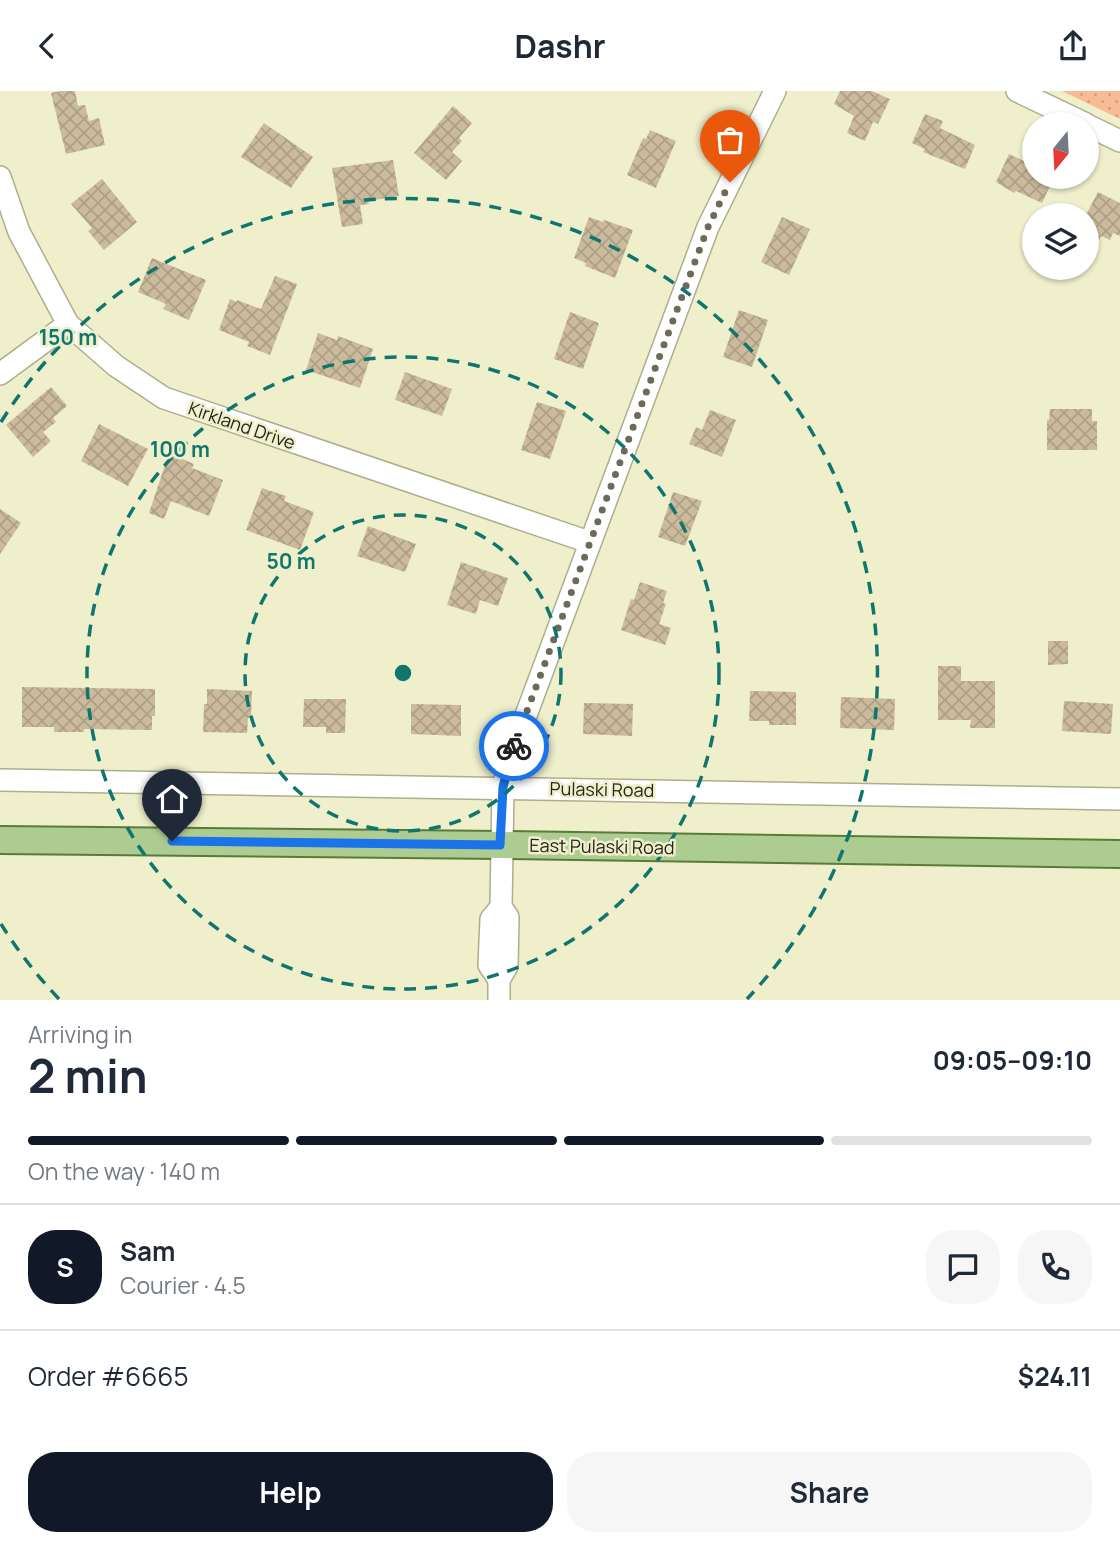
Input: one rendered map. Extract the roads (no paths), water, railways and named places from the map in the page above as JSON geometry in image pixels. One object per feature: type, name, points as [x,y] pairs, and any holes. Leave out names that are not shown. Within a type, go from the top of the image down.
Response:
[{"type":"main road","name":"East Pulaski Road","points":[[0,840],[1120,855]]},
{"type":"street","points":[[499,990],[508,967],[508,917],[501,907],[503,787],[513,750],[708,227],[775,91]]},
{"type":"street","points":[[1017,91],[1060,112]]},
{"type":"street","points":[[1099,131],[1120,141]]},
{"type":"street","name":"Kirkland Drive","points":[[0,177],[19,232],[68,324],[116,366],[164,398],[589,542]]},
{"type":"street","points":[[0,374],[68,324]]},
{"type":"street","name":"Pulaski Road","points":[[0,780],[1120,799]]}]
